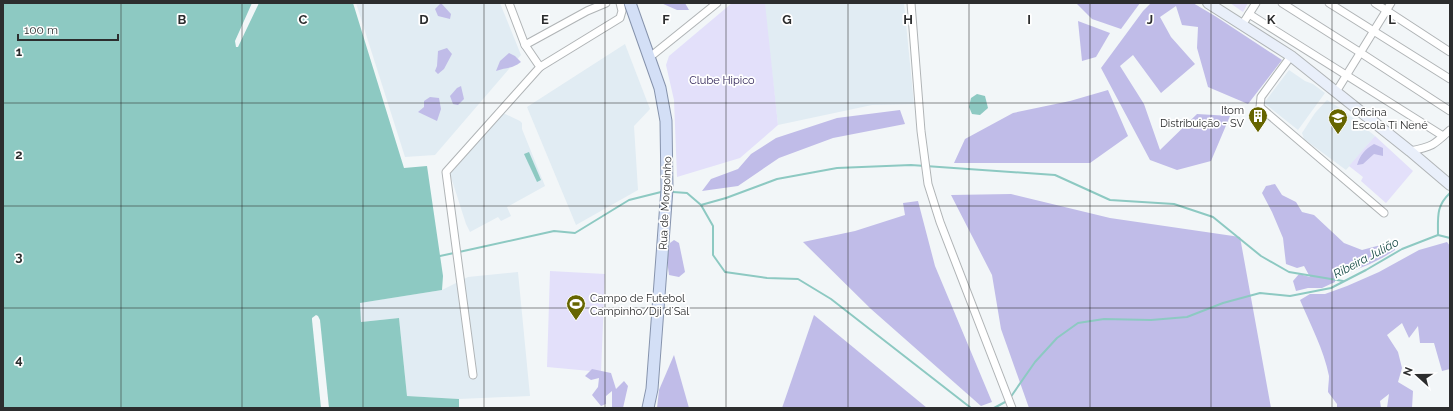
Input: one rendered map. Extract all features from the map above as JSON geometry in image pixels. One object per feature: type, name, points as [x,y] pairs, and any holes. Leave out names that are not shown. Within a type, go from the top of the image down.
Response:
[{"type":"main road","name":"Rua de Morgoinho","points":[[630,3],[660,88],[666,121],[667,189],[652,389],[648,408]]},
{"type":"main road","points":[[1208,3],[1290,56],[1410,151],[1450,185]]},
{"type":"street","points":[[510,3],[525,45],[540,68]]},
{"type":"street","points":[[525,45],[587,11],[606,3]]},
{"type":"street","points":[[473,375],[446,172],[540,68],[620,18],[622,11],[620,3]]},
{"type":"street","points":[[650,57],[717,3]]},
{"type":"street","points":[[911,3],[922,144],[928,184],[940,222],[1012,408]]},
{"type":"street","points":[[1242,25],[1256,3]]},
{"type":"street","points":[[1282,3],[1450,111]]},
{"type":"street","points":[[1328,3],[1450,79]]},
{"type":"street","points":[[1375,3],[1450,52]]},
{"type":"street","points":[[1336,92],[1391,3]]},
{"type":"street","points":[[1249,14],[1443,136]]},
{"type":"street","points":[[1290,56],[1260,97],[1260,107],[1384,213]]},
{"type":"street","points":[[1410,151],[1423,149],[1433,145],[1450,130]]},
{"type":"shaded area","points":[[3,3],[252,3],[235,41],[236,47],[238,47],[259,3],[353,3],[404,168],[427,166],[443,276],[442,290],[360,303],[361,322],[399,318],[407,396],[459,399],[459,408],[3,408]]},
{"type":"shaded area","points":[[356,3],[500,3],[521,55],[435,155],[405,157]]},
{"type":"shaded area","points":[[441,3],[451,14],[450,19],[438,16],[435,9]]},
{"type":"shaded area","points":[[661,3],[685,3],[689,10],[677,10]]},
{"type":"shaded area","points":[[764,3],[904,3],[914,104],[872,105],[778,125]]},
{"type":"shaded area","points":[[1076,3],[1140,3],[1121,29],[1092,19]]},
{"type":"shaded area","points":[[1151,3],[1193,3],[1282,60],[1248,104],[1208,87],[1197,48],[1198,27],[1182,25],[1176,6],[1160,17],[1171,37],[1195,64],[1161,93],[1133,55],[1120,66],[1144,104],[1160,150],[1197,114],[1230,116],[1211,161],[1177,170],[1150,160],[1101,68],[1143,11]]},
{"type":"shaded area","points":[[1078,21],[1110,33],[1096,57],[1082,61]]},
{"type":"shaded area","points":[[625,44],[650,109],[634,126],[638,190],[576,225],[527,107]]},
{"type":"shaded area","points":[[447,48],[452,54],[444,69],[438,74],[435,71],[437,66],[438,51]]},
{"type":"shaded area","points":[[509,53],[521,62],[512,67],[496,71],[500,61]]},
{"type":"shaded area","points":[[1289,70],[1325,93],[1298,130],[1264,103]]},
{"type":"shaded area","points":[[461,86],[464,99],[458,105],[453,104],[450,96],[457,88]]},
{"type":"shaded area","points":[[1108,90],[1128,136],[1090,163],[954,163],[965,139],[1013,113],[1070,101]]},
{"type":"shaded area","points":[[977,94],[985,96],[988,108],[980,115],[972,114],[969,107],[971,98]]},
{"type":"shaded area","points":[[430,97],[439,98],[441,109],[437,121],[418,112],[424,107],[424,101]]},
{"type":"shaded area","name":"Oficina Escola Ti Nené","points":[[1327,100],[1343,110],[1375,136],[1346,170],[1304,139],[1302,133],[1315,113]]},
{"type":"shaded area","points":[[900,110],[905,124],[833,138],[779,158],[738,186],[702,191],[711,179],[738,169],[751,154],[776,138],[837,118]]},
{"type":"shaded area","points":[[503,113],[522,123],[522,129],[545,186],[507,207],[511,216],[501,221],[498,217],[470,232],[450,174]]},
{"type":"shaded area","points":[[1374,144],[1383,148],[1383,156],[1374,154],[1363,164],[1357,165],[1363,153]]},
{"type":"shaded area","points":[[529,152],[541,180],[537,182],[524,154]]},
{"type":"shaded area","points":[[1275,184],[1282,195],[1296,202],[1302,212],[1314,215],[1344,243],[1362,250],[1392,242],[1395,250],[1366,266],[1335,276],[1335,282],[1322,288],[1308,288],[1296,291],[1293,281],[1299,274],[1310,277],[1304,266],[1297,268],[1286,264],[1283,238],[1262,193],[1266,186]]},
{"type":"shaded area","points":[[1011,194],[1110,218],[1240,237],[1271,408],[1029,408],[1001,329],[992,275],[951,195]]},
{"type":"shaded area","points":[[918,201],[935,266],[992,402],[981,406],[871,309],[803,242],[855,231],[905,215],[903,203]]},
{"type":"shaded area","points":[[674,240],[679,243],[685,272],[679,277],[669,275],[667,260],[670,243]]},
{"type":"shaded area","points":[[1447,242],[1450,246],[1450,369],[1442,371],[1434,343],[1420,343],[1418,326],[1409,338],[1402,323],[1387,335],[1398,352],[1402,368],[1398,382],[1413,391],[1412,408],[1387,408],[1389,394],[1380,401],[1381,408],[1337,408],[1337,404],[1328,392],[1329,376],[1324,357],[1300,300],[1310,294],[1325,294],[1347,286],[1379,272],[1419,250]]},
{"type":"shaded area","points":[[518,272],[530,396],[459,399],[407,396],[399,318],[361,322],[359,303],[442,290],[468,277]]},
{"type":"shaded area","points":[[814,315],[927,408],[782,408]]},
{"type":"shaded area","points":[[674,355],[689,408],[657,408],[659,390]]},
{"type":"shaded area","points":[[592,369],[611,373],[616,389],[624,381],[628,386],[623,408],[612,408],[612,391],[606,396],[606,404],[601,406],[592,395],[598,387],[599,378],[591,380],[585,376]]},
{"type":"green space","name":"Clube Hipico","points":[[732,3],[765,3],[778,125],[740,158],[677,177],[674,100],[666,65],[669,56]]},
{"type":"green space","points":[[1230,3],[1248,3],[1243,12]]},
{"type":"green space","points":[[1375,136],[1413,171],[1386,203],[1361,181],[1363,177],[1349,166]]},
{"type":"green space","name":"Campo de Futebol Campinho/Dji d´Sal","points":[[550,271],[605,274],[601,372],[547,367]]},
{"type":"pier","points":[[316,315],[320,320],[329,408],[321,408],[312,320],[312,318]]},
{"type":"waterway","name":"Ribeira Julião","points":[[701,205],[726,198],[777,179],[837,168],[911,165],[1055,175],[1110,200],[1174,204],[1213,217],[1261,256],[1289,272],[1343,281]]},
{"type":"waterway","points":[[459,252],[554,231],[575,233],[629,200],[661,192]]},
{"type":"waterway","points":[[673,192],[687,193],[701,205],[713,226],[713,255],[725,272],[767,278],[798,279],[831,299],[971,408]]},
{"type":"waterway","points":[[1438,235],[1438,217],[1440,207],[1450,193]]},
{"type":"waterway","name":"Ribeira Julião","points":[[1010,398],[1035,362],[1057,338],[1078,323],[1104,319],[1151,320],[1187,317],[1223,303],[1260,293],[1290,296],[1331,288],[1402,249],[1438,235],[1450,238]]},
{"type":"waterway","points":[[440,256],[454,253]]},
{"type":"waterway","points":[[994,408],[1007,401]]},
{"type":"place","name":"Itom Distribuição - SV","points":[[1258,133]]},
{"type":"place","name":"Oficina Escola Ti Nené","points":[[1338,135]]},
{"type":"place","name":"Campo de Futebol Campinho/Dji d´Sal","points":[[576,321]]}]
